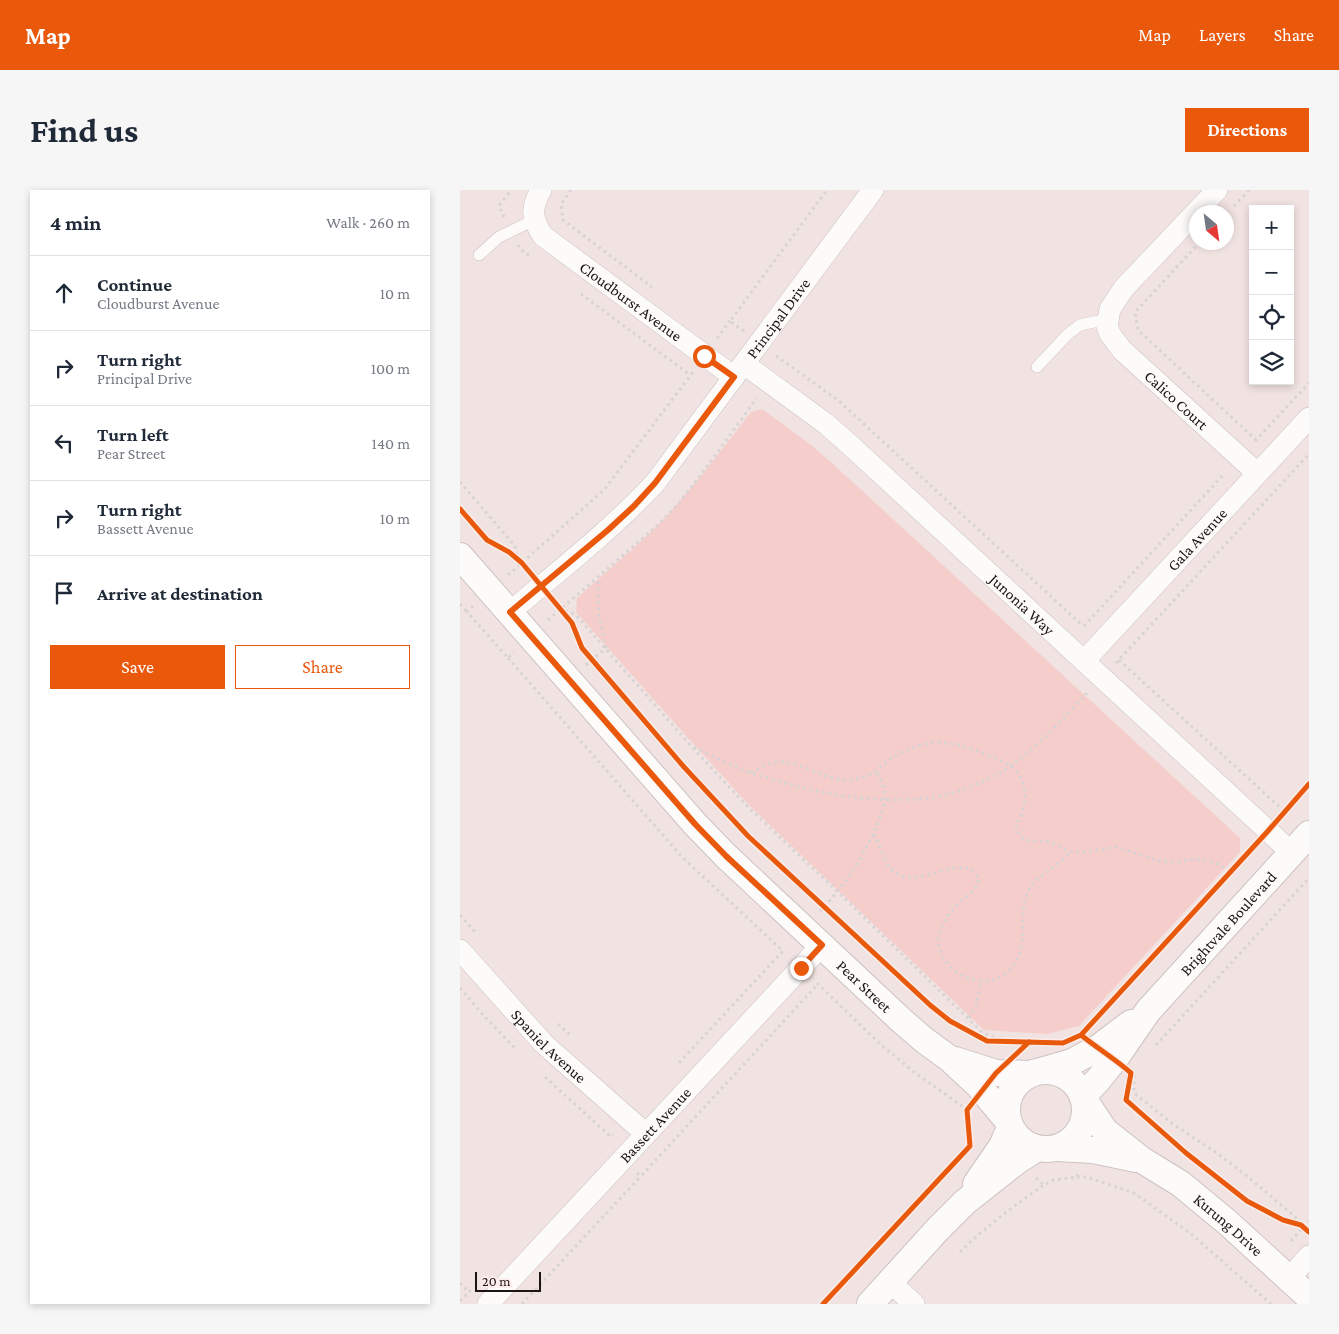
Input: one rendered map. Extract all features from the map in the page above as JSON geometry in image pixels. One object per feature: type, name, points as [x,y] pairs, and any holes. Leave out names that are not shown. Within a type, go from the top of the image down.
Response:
[{"type":"street","points":[[534,220],[535,201],[541,190]]},
{"type":"street","name":"Principal Drive","points":[[510,612],[608,530],[655,483],[873,190]]},
{"type":"street","points":[[1108,319],[1110,309],[1124,288],[1217,190]]},
{"type":"street","name":"Cloudburst Avenue","points":[[534,220],[543,236],[550,242],[739,370]]},
{"type":"street","name":"Calico Court","points":[[1108,319],[1110,334],[1122,350],[1257,473]]},
{"type":"street","name":"Junonia Way","points":[[739,370],[819,418],[1268,831],[1301,844]]},
{"type":"street","name":"Gala Avenue","points":[[1084,661],[1309,418]]},
{"type":"street","name":"Pear Street","points":[[460,556],[695,824],[726,856],[902,1022],[950,1059],[978,1085],[1009,1124]]},
{"type":"street","name":"Brightvale Boulevard","points":[[1083,1097],[1115,1059],[1148,1011],[1301,844]]},
{"type":"street","name":"Bassett Avenue","points":[[488,1304],[822,945]]},
{"type":"street","name":"Spaniel Avenue","points":[[460,950],[544,1044],[646,1134]]},
{"type":"street","name":"Brightvale Boulevard","points":[[1035,1072],[1072,1062],[1098,1048],[1148,1011]]},
{"type":"street","name":"Pear Street","points":[[950,1059],[996,1073],[1035,1072]]},
{"type":"street","points":[[870,1304],[965,1202],[1017,1161],[1047,1148],[1068,1142],[1077,1134],[1083,1123],[1085,1110],[1083,1097],[1077,1086],[1070,1079],[1056,1072],[1035,1072],[1020,1080],[1013,1088],[1008,1098],[1006,1110],[1009,1124],[1018,1139],[1030,1146],[1047,1148]]},
{"type":"street","name":"Kurung Drive","points":[[1083,1097],[1105,1131],[1142,1160],[1181,1184],[1228,1223],[1309,1297]]},
{"type":"street","points":[[965,1202],[1002,1146],[1009,1124]]},
{"type":"street","name":"Kurung Drive","points":[[1047,1148],[1094,1150],[1142,1160]]},
{"type":"street","points":[[1289,1279],[1309,1256]]},
{"type":"street","points":[[890,1282],[914,1304]]},
{"type":"lane","points":[[479,255],[499,237],[534,220]]},
{"type":"lane","points":[[1038,366],[1068,334],[1080,325],[1108,319]]},
{"type":"path","points":[[571,190],[561,204],[563,220],[656,290]]},
{"type":"path","points":[[827,190],[730,321],[839,401],[1284,812]]},
{"type":"path","points":[[1234,206],[1249,190]]},
{"type":"path","points":[[1193,250],[1135,312],[1138,330],[1256,440]]},
{"type":"path","points":[[711,331],[718,337]]},
{"type":"path","points":[[1240,458],[1309,382]]},
{"type":"path","points":[[692,746],[751,773],[803,789],[840,796],[895,800],[930,798],[958,791],[991,777],[1011,766],[1038,743],[1119,660],[1309,454]]},
{"type":"path","points":[[1083,626],[1224,474]]},
{"type":"path","points":[[460,482],[515,546],[516,558]]},
{"type":"path","points":[[509,552],[516,558]]},
{"type":"path","points":[[598,576],[599,616],[606,648]]},
{"type":"path","points":[[460,604],[467,612]]},
{"type":"path","points":[[560,608],[576,615],[749,808],[983,1033],[1003,1041]]},
{"type":"path","points":[[560,608],[566,616]]},
{"type":"path","points":[[588,654],[599,667]]},
{"type":"path","points":[[508,658],[683,858],[783,951],[676,1066]]},
{"type":"path","points":[[751,773],[768,764],[783,762],[800,765],[834,778],[859,779],[871,774],[894,756],[910,748],[932,743],[950,743],[991,756],[1011,766],[1019,775],[1025,793],[1021,818],[1016,825],[1018,832],[1025,840],[1052,842],[1064,849],[1076,852],[1116,847],[1160,861],[1178,862],[1196,859],[1214,862],[1230,871]]},
{"type":"path","points":[[1268,831],[1290,804]]},
{"type":"path","points":[[874,834],[891,869],[906,877],[913,878],[958,867],[966,868],[978,876],[979,879],[976,887],[950,913],[943,924],[938,942],[946,961],[953,969],[963,976],[982,981],[995,980],[1010,970],[1017,959],[1022,944],[1024,907],[1027,895],[1032,886],[1072,851]]},
{"type":"path","points":[[1224,878],[1236,866]]},
{"type":"path","points":[[1151,1051],[1309,878]]},
{"type":"path","points":[[818,900],[832,913]]},
{"type":"path","points":[[460,915],[479,937]]},
{"type":"path","points":[[969,1018],[976,1006],[982,981]]},
{"type":"path","points":[[552,1019],[573,1038]]},
{"type":"path","points":[[979,1037],[987,1041],[1012,1041]]},
{"type":"path","points":[[1127,1091],[1131,1073]]},
{"type":"path","points":[[1131,1073],[1134,1075],[1134,1093],[1173,1124],[1217,1153],[1247,1176],[1294,1216],[1309,1232]]},
{"type":"path","points":[[522,1304],[641,1176]]},
{"type":"path","points":[[1077,1177],[1087,1177],[1134,1193],[1190,1233],[1271,1304]]},
{"type":"path","points":[[960,1252],[978,1233],[1044,1185]]},
{"type":"path","points":[[1292,1223],[1301,1225]]},
{"type":"path","points":[[460,1301],[469,1292]]},
{"type":"shaded area","points":[[762,409],[832,463],[1240,838],[1240,852],[1079,1026],[1047,1034],[984,1030],[750,806],[576,612],[577,598],[661,522],[751,412]]},
{"type":"cycle path","points":[[460,509],[487,540],[509,552],[522,563],[572,623],[582,648],[684,767],[748,836],[930,1005],[950,1021],[987,1041],[1063,1043],[1081,1035],[1131,1073],[1126,1100],[1186,1153],[1247,1201],[1283,1220],[1301,1225],[1309,1232]]},
{"type":"cycle path","points":[[1081,1035],[1309,784]]},
{"type":"cycle path","points":[[823,1304],[970,1146],[967,1110],[996,1073],[1029,1042]]},
{"type":"route","points":[[704,356],[734,377],[655,483],[608,530],[510,612],[695,824],[726,856],[822,945],[801,968]]}]
